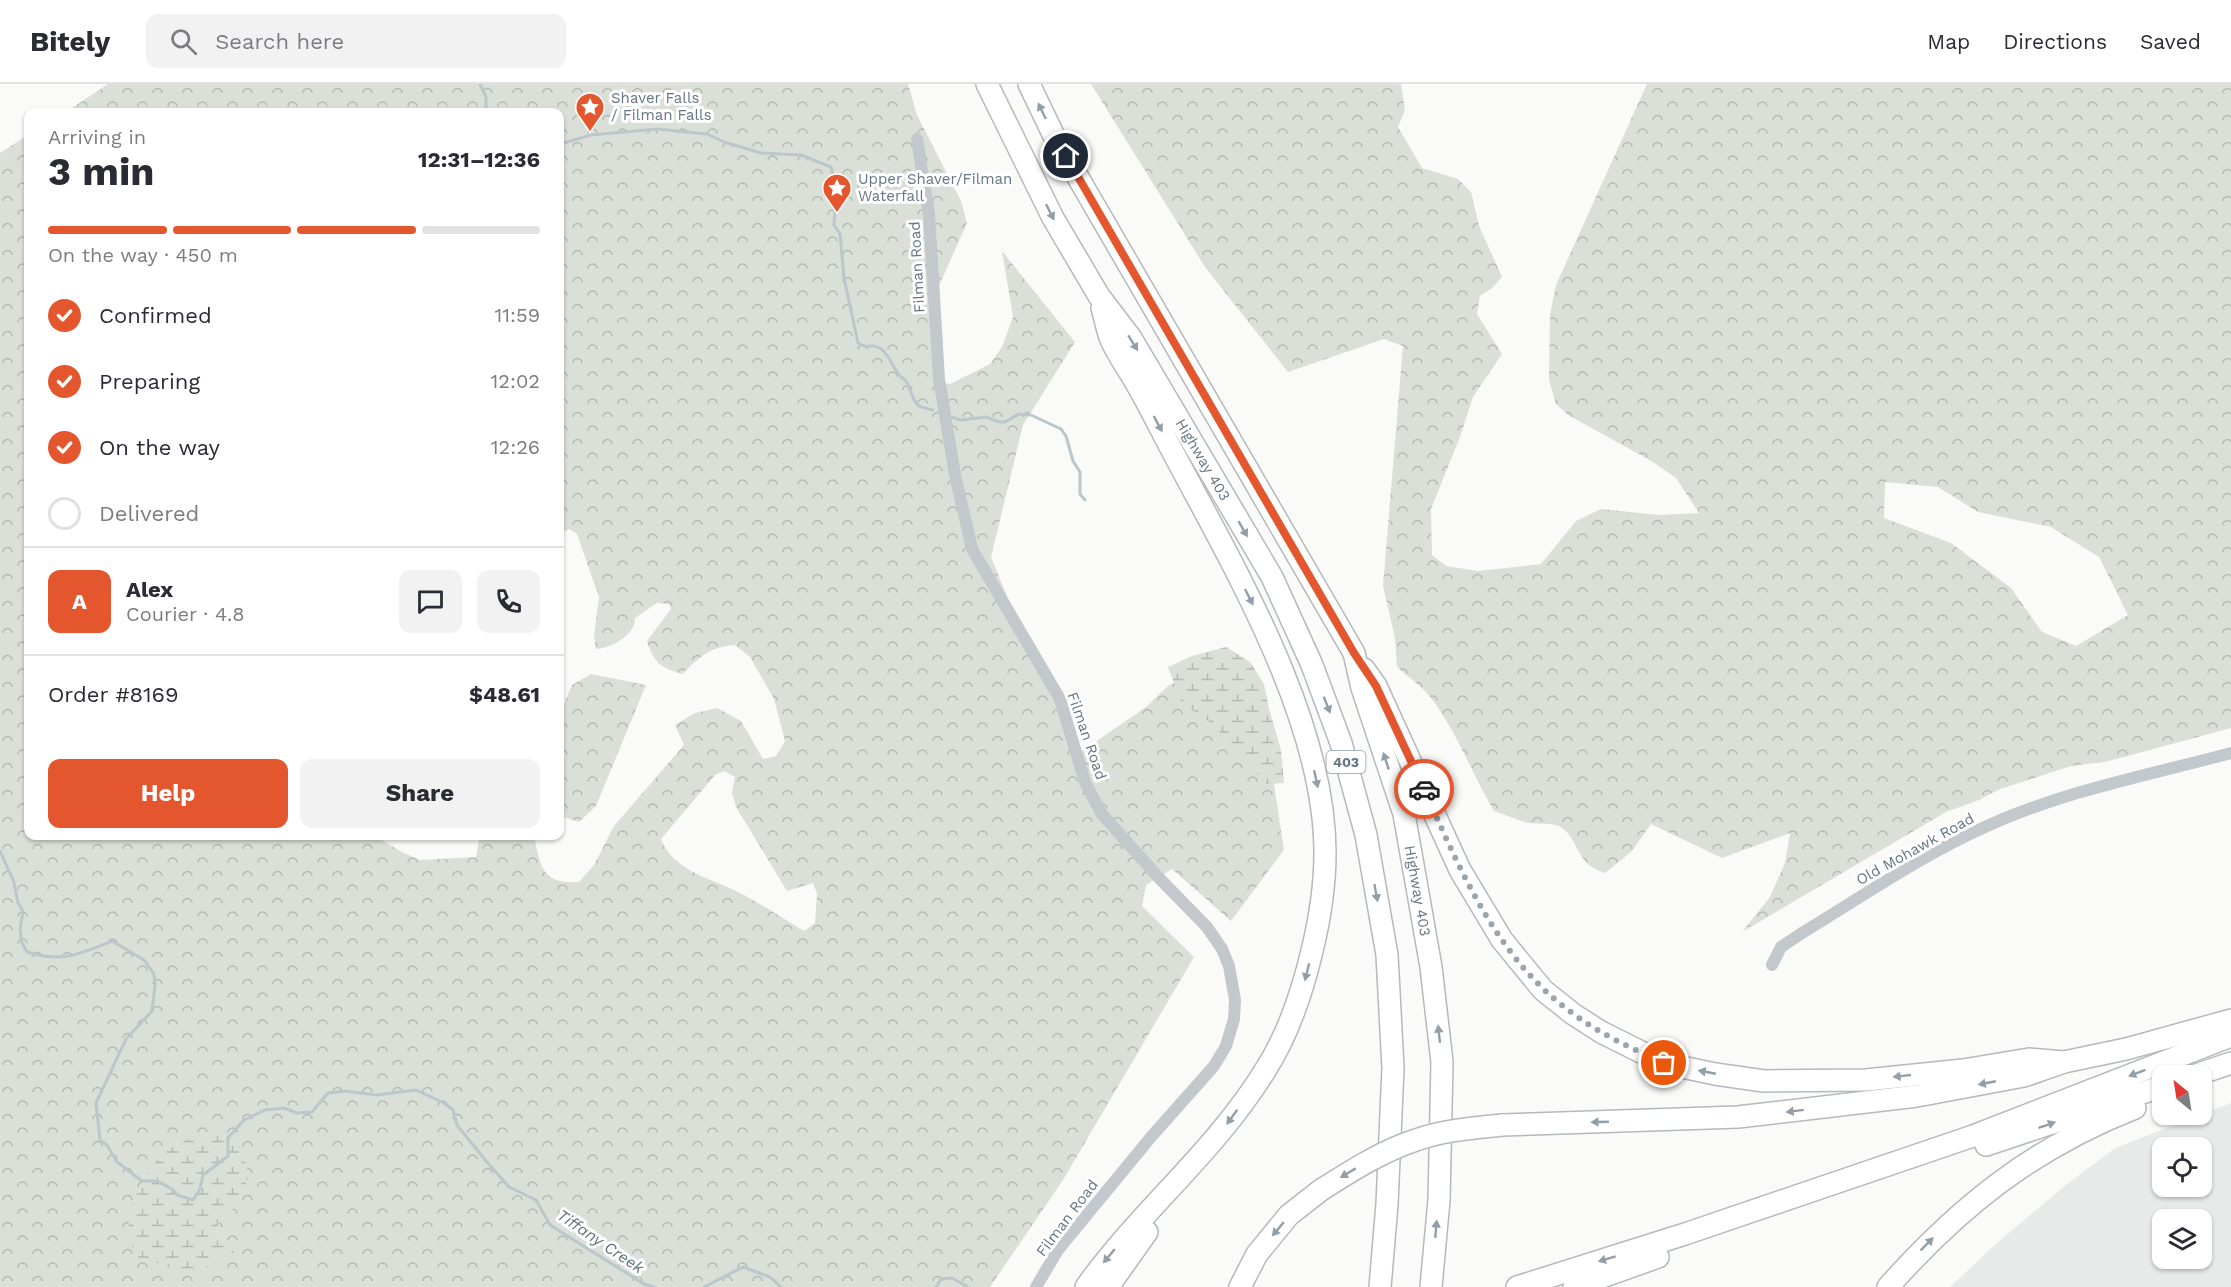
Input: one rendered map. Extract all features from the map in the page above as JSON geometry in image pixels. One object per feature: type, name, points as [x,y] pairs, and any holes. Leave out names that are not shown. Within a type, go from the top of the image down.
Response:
[{"type":"highway","name":"Highway 403","points":[[987,84],[1053,218],[1099,296],[1131,338],[1272,577],[1312,665],[1341,743],[1366,835],[1388,955],[1393,1068],[1387,1204],[1380,1287]]},
{"type":"highway","name":"Highway 403","points":[[1029,84],[1054,136],[1354,653],[1362,688],[1404,813],[1431,967],[1442,1062],[1439,1200],[1431,1287]]},
{"type":"highway","points":[[1086,1287],[1108,1256],[1218,1136],[1266,1069],[1294,1016],[1306,978],[1322,908],[1325,851],[1322,807],[1312,761],[1296,707],[1257,612],[1149,406],[1111,339],[1099,296]]},
{"type":"highway","points":[[1354,653],[1376,686],[1460,870],[1497,932],[1521,965],[1544,990],[1600,1032],[1664,1063],[1714,1074],[1764,1081],[1866,1080],[1963,1070],[2029,1059],[2064,1062]]},
{"type":"highway","points":[[1240,1287],[1257,1254],[1289,1215],[1321,1190],[1357,1168],[1416,1140],[1448,1131],[1503,1125],[1738,1117],[1917,1096],[2024,1076],[2064,1062],[2126,1049],[2231,1020]]},
{"type":"highway","points":[[1517,1287],[1685,1234],[1973,1136],[2231,1036]]},
{"type":"highway","points":[[2212,1070],[2231,1063]]},
{"type":"highway","points":[[2212,1077],[2231,1069]]},
{"type":"highway","points":[[1574,1287],[2152,1090]]},
{"type":"highway","points":[[1888,1287],[1952,1220],[1990,1188],[2068,1138],[2152,1102]]},
{"type":"highway","points":[[1108,1287],[1191,1167]]},
{"type":"street","name":"Filman Road","points":[[917,139],[929,214],[939,379],[955,475],[972,549],[1060,699],[1085,782],[1101,813],[1211,933],[1222,949],[1229,966],[1236,999],[1234,1019],[1226,1046],[1214,1066],[1151,1137],[1058,1250],[1036,1287]]},
{"type":"street","name":"Old Mohawk Road","points":[[1772,965],[1781,947],[1802,933],[1939,850],[1988,825],[2059,798],[2231,753]]},
{"type":"shaded area","points":[[2231,1103],[2231,1287],[1950,1287],[1998,1242],[2067,1184],[2115,1148],[2174,1125],[2212,1125],[2212,1110]]},
{"type":"green space","points":[[108,84],[908,84],[917,115],[961,201],[967,223],[934,297],[936,383],[950,384],[990,364],[1002,347],[1013,317],[1002,251],[1075,342],[1023,425],[991,557],[1026,643],[1065,700],[1078,754],[1146,707],[1168,686],[1200,669],[1271,765],[1284,850],[1231,921],[1172,869],[1146,885],[1142,906],[1194,957],[1063,1180],[990,1287],[0,1287],[0,153],[24,138],[24,840],[382,840],[420,860],[476,857],[479,840],[535,840],[541,865],[550,876],[566,882],[579,882],[594,865],[614,826],[684,745],[675,725],[695,713],[717,708],[741,721],[763,759],[776,756],[785,741],[774,699],[750,657],[735,645],[718,648],[706,654],[682,674],[668,669],[655,659],[647,641],[671,609],[669,604],[657,603],[635,618],[632,629],[622,639],[609,646],[596,649],[594,636],[599,597],[577,534],[569,529],[564,532],[564,108],[72,108]],"holes":[[[724,771],[735,777],[732,792],[736,807],[787,891],[813,883],[817,894],[815,923],[804,931],[744,895],[686,868],[667,851],[661,839],[715,775]],[[162,1156],[238,1205],[219,1222],[216,1231],[221,1239],[236,1243],[165,1261],[152,1168]]]},
{"type":"green space","points":[[1091,84],[1401,84],[1405,110],[1398,127],[1422,168],[1458,179],[1471,192],[1479,226],[1502,277],[1480,296],[1477,314],[1502,354],[1473,397],[1460,437],[1431,509],[1432,555],[1446,566],[1478,571],[1541,564],[1576,521],[1601,509],[1659,515],[1699,513],[1676,478],[1653,462],[1568,415],[1556,404],[1549,380],[1550,315],[1556,285],[1647,84],[2231,84],[2231,728],[2105,762],[2071,766],[2000,789],[1979,800],[1946,812],[1742,932],[1770,897],[1785,863],[1790,833],[1722,858],[1651,824],[1632,851],[1605,873],[1596,869],[1584,860],[1570,836],[1561,827],[1552,824],[1529,823],[1494,811],[1440,711],[1431,698],[1397,667],[1395,638],[1383,586],[1403,346],[1384,339],[1288,372],[1205,267]],"holes":[[[1885,482],[1938,487],[1978,512],[2051,527],[2099,557],[2128,615],[2076,646],[2042,632],[2011,588],[1951,543],[1884,518]]]},
{"type":"green space","points":[[1226,647],[1250,662],[1264,684],[1281,750],[1284,783],[1266,784],[1230,742],[1205,718],[1182,704],[1168,667],[1192,656]]},
{"type":"green space","points":[[591,674],[646,685],[596,806],[579,822],[564,817],[564,704],[572,685]]},
{"type":"green space","points":[[211,1131],[228,1138],[242,1153],[249,1175],[238,1205],[219,1222],[216,1231],[221,1239],[236,1243],[238,1250],[196,1272],[180,1275],[165,1261],[151,1265],[139,1258],[132,1247],[129,1234],[132,1205],[145,1177],[166,1151]]},
{"type":"waterway","points":[[480,84],[486,97],[486,108]]},
{"type":"waterway","points":[[564,143],[591,135],[657,129],[707,134],[724,142],[761,153],[801,155],[831,167],[836,189],[834,225],[840,234],[844,278],[858,343],[882,350],[899,375],[906,381],[916,403],[933,410]]},
{"type":"waterway","points":[[951,417],[961,420],[986,417],[1005,422],[1019,414],[1031,415],[1061,429],[1066,436],[1073,461],[1080,472],[1080,494],[1085,500]]},
{"type":"waterway","name":"Tiffany Creek","points":[[0,851],[14,882],[18,903],[23,911],[20,930],[22,943],[27,952],[50,957],[71,956],[112,941],[144,960],[154,974],[152,1011],[126,1039],[96,1103],[100,1140],[107,1145],[117,1162],[142,1181],[157,1181],[172,1189],[177,1195],[193,1200],[200,1189],[203,1175],[228,1156],[228,1138],[244,1120],[265,1110],[284,1108],[297,1113],[312,1112],[328,1093],[345,1091],[377,1095],[416,1090],[444,1103],[453,1110],[457,1125],[486,1161],[509,1187],[536,1200],[550,1225],[644,1284],[654,1287]]},
{"type":"waterway","name":"Tiffany Creek","points":[[704,1287],[743,1267],[770,1277],[781,1287]]},
{"type":"waterway","name":"Tiffany Creek","points":[[936,1287],[941,1279],[952,1278],[968,1287]]},
{"type":"way so far","points":[[1424,789],[1460,870],[1482,909],[1521,965],[1544,990],[1600,1032],[1664,1063]]},
{"type":"place","name":"Shaver Falls / Filman Falls","points":[[590,132]]},
{"type":"place","name":"Upper Shaver/Filman Waterfall","points":[[837,214]]},
{"type":"route","points":[[1066,156],[1354,653],[1376,686],[1424,789]]}]
